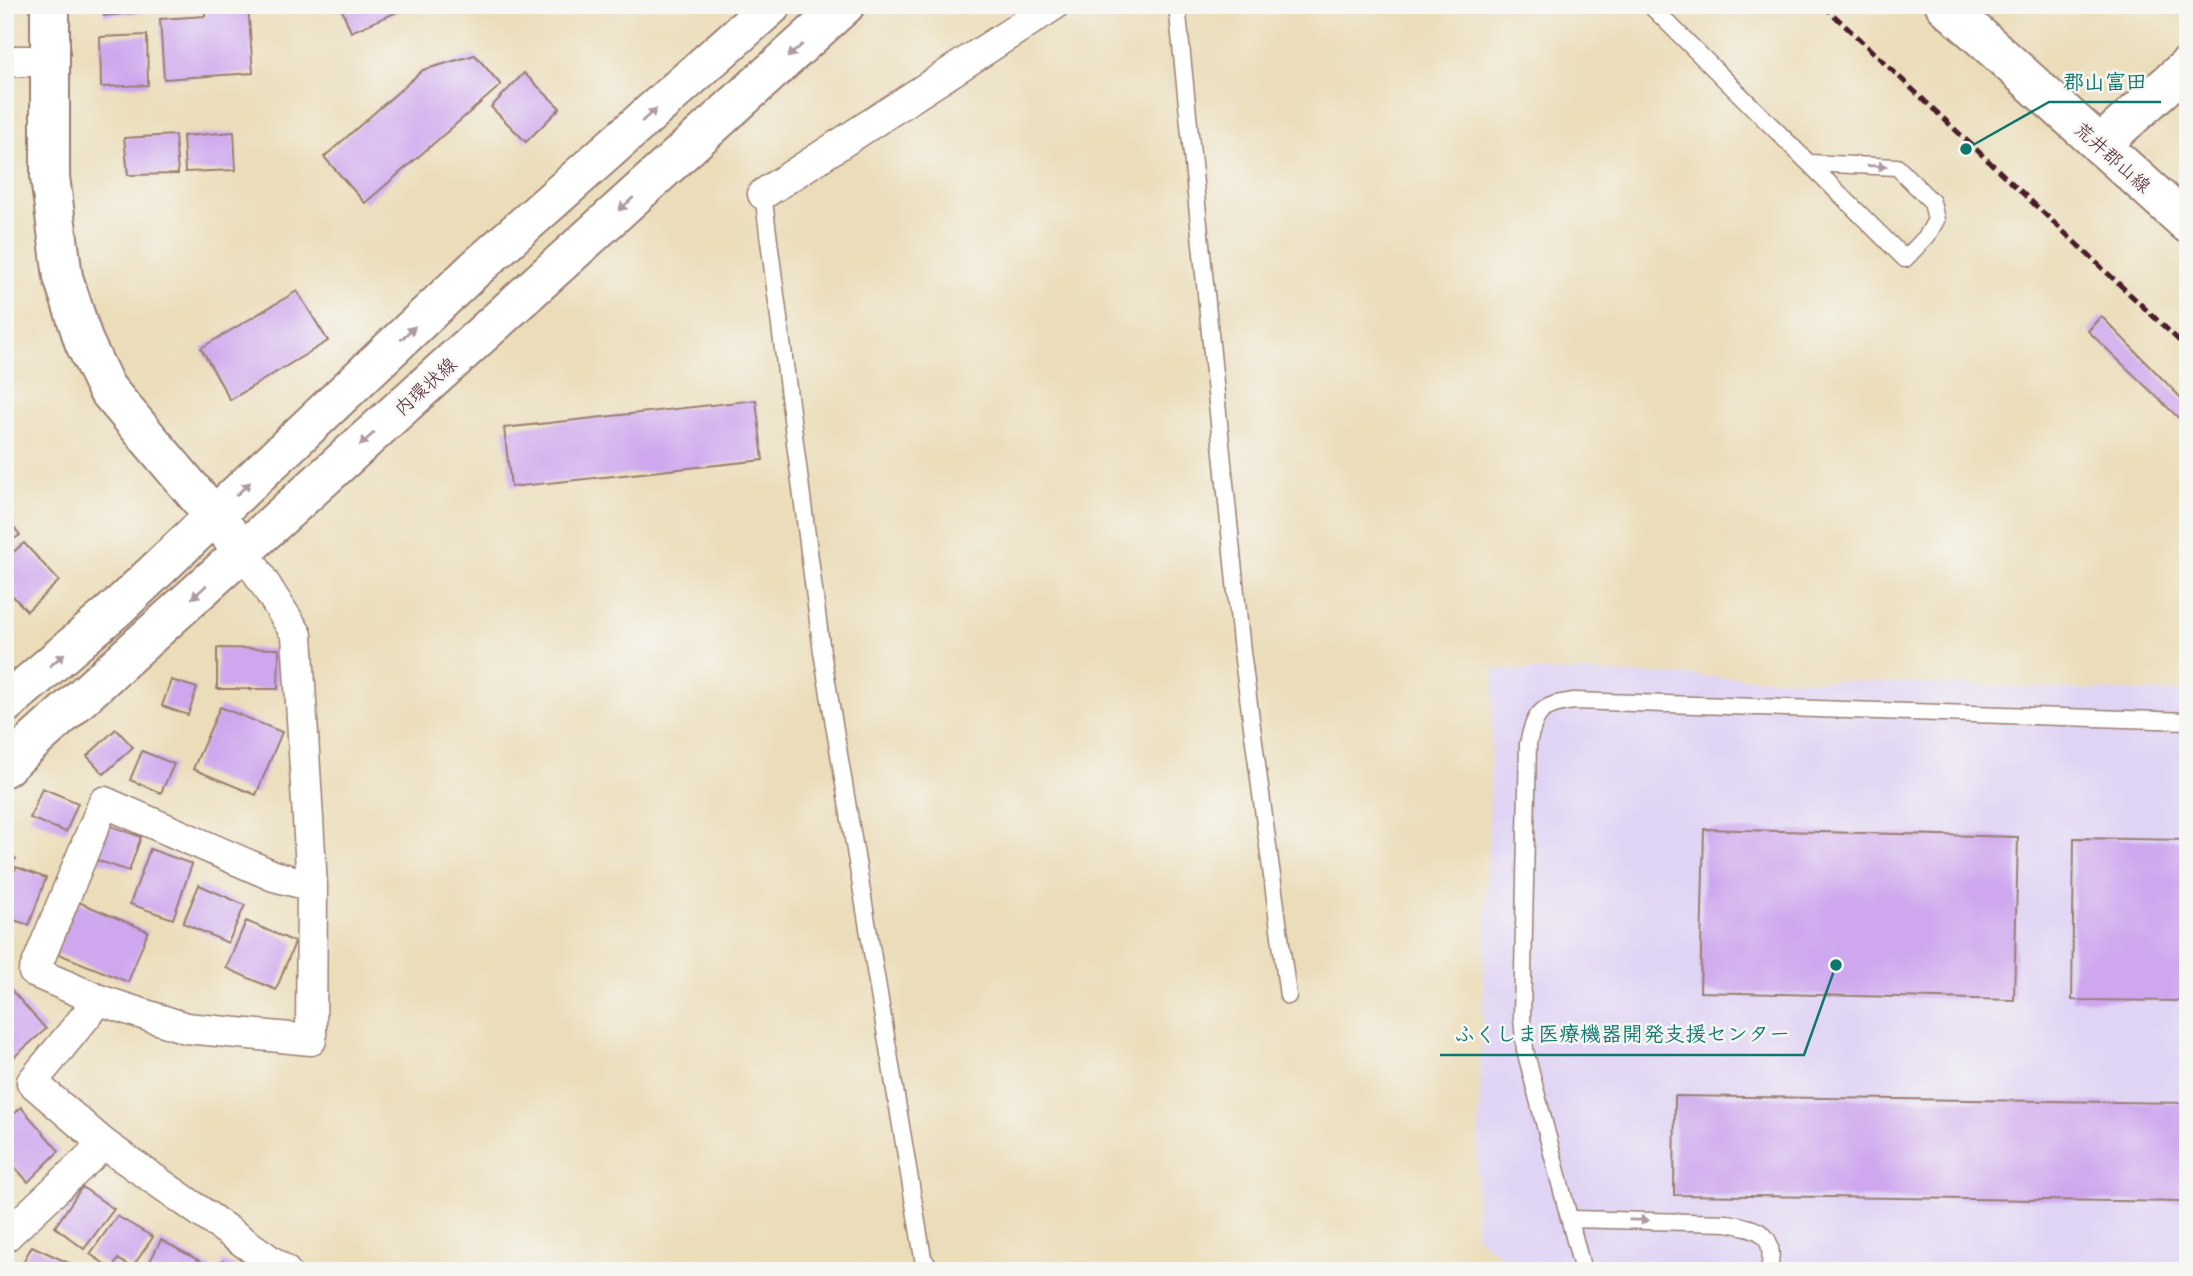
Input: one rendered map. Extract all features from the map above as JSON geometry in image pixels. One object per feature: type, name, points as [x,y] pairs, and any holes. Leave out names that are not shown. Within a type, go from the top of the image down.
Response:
[{"type":"street","points":[[50,5],[50,177],[63,277],[84,342],[106,388],[170,460],[244,551],[297,635],[312,886],[311,1040],[186,1028],[99,1000],[34,972],[104,802],[274,876],[312,886]]},
{"type":"street","points":[[5,704],[118,607],[475,269],[772,5]]},
{"type":"street","name":"内環状線","points":[[5,767],[845,5]]},
{"type":"street","points":[[763,194],[1054,5]]},
{"type":"street","name":"荒井郡山線","points":[[1945,5],[2188,224]]},
{"type":"street","points":[[5,61],[50,61]]},
{"type":"street","points":[[2100,145],[2188,66]]},
{"type":"street","points":[[99,1000],[32,1082],[104,1144],[285,1271]]},
{"type":"street","points":[[5,1237],[104,1144]]},
{"type":"lane","points":[[1177,5],[1242,652],[1287,996]]},
{"type":"lane","points":[[1650,5],[1809,163],[1906,259],[1927,236],[1936,220],[1933,202],[1896,167],[1809,163]]},
{"type":"lane","points":[[763,194],[822,652],[923,1258],[932,1271]]},
{"type":"lane","points":[[1583,1271],[1525,1050],[1522,1018],[1528,744],[1533,719],[1543,709],[1574,701],[2188,721]]},
{"type":"lane","points":[[1571,1219],[1727,1223],[1749,1227],[1760,1231],[1768,1239],[1772,1249],[1769,1271]]},
{"type":"shaded area","points":[[1494,669],[2188,693],[2188,1271],[1521,1271],[1475,1236]]},
{"type":"building","points":[[104,5],[178,5],[178,8],[104,16]]},
{"type":"building","points":[[205,5],[248,5],[253,73],[164,79],[160,19],[205,16]]},
{"type":"building","points":[[340,5],[413,5],[351,32]]},
{"type":"building","points":[[147,35],[148,85],[101,87],[100,37]]},
{"type":"building","points":[[475,55],[501,85],[365,203],[324,157],[423,70]]},
{"type":"building","points":[[524,73],[560,108],[526,142],[491,107]]},
{"type":"building","points":[[234,132],[236,170],[185,172],[183,136]]},
{"type":"building","points":[[175,135],[178,174],[128,175],[124,138]]},
{"type":"building","points":[[297,291],[328,341],[230,400],[201,348]]},
{"type":"building","points":[[2101,316],[2188,405],[2188,427],[2088,331]]},
{"type":"building","points":[[756,400],[763,460],[511,487],[504,428]]},
{"type":"building","points":[[5,516],[20,535],[5,545]]},
{"type":"building","points":[[24,543],[59,581],[27,611],[5,588],[5,559]]},
{"type":"building","points":[[217,648],[279,649],[278,689],[217,689]]},
{"type":"building","points":[[171,680],[197,688],[188,715],[162,706]]},
{"type":"building","points":[[220,707],[282,732],[256,795],[193,769]]},
{"type":"building","points":[[116,729],[133,747],[104,774],[87,756]]},
{"type":"building","points":[[142,751],[174,764],[161,793],[130,780]]},
{"type":"building","points":[[42,788],[78,803],[66,832],[30,818]]},
{"type":"building","points":[[106,824],[141,837],[129,871],[93,859]]},
{"type":"building","points":[[1704,829],[2018,837],[2014,1000],[1700,992]]},
{"type":"building","points":[[2074,838],[2188,840],[2188,1001],[2072,1000]]},
{"type":"building","points":[[5,848],[16,859],[5,868]]},
{"type":"building","points":[[150,849],[192,864],[173,919],[130,904]]},
{"type":"building","points":[[16,867],[46,878],[29,925],[5,917],[5,895]]},
{"type":"building","points":[[199,885],[245,905],[228,943],[183,923]]},
{"type":"building","points":[[76,901],[148,931],[128,982],[56,953]]},
{"type":"building","points":[[246,921],[295,942],[276,990],[226,968]]},
{"type":"building","points":[[5,983],[46,1029],[5,1065]]},
{"type":"building","points":[[1675,1096],[2188,1103],[2188,1202],[1674,1195]]},
{"type":"building","points":[[21,1107],[59,1151],[28,1182],[5,1156],[5,1123]]},
{"type":"building","points":[[82,1187],[114,1209],[84,1249],[55,1227]]},
{"type":"building","points":[[117,1216],[153,1237],[132,1268],[118,1259],[112,1269],[90,1254]]},
{"type":"building","points":[[161,1240],[213,1268],[212,1271],[145,1271]]},
{"type":"building","points":[[32,1246],[86,1271],[18,1271]]},
{"type":"building","points":[[223,1261],[244,1271],[219,1271]]},
{"type":"railway","points":[[1823,5],[2188,349]]},
{"type":"place","name":"郡山富田","points":[[1966,149]]},
{"type":"place","name":"ふくしま医療機器開発支援センター","points":[[1836,965]]}]
